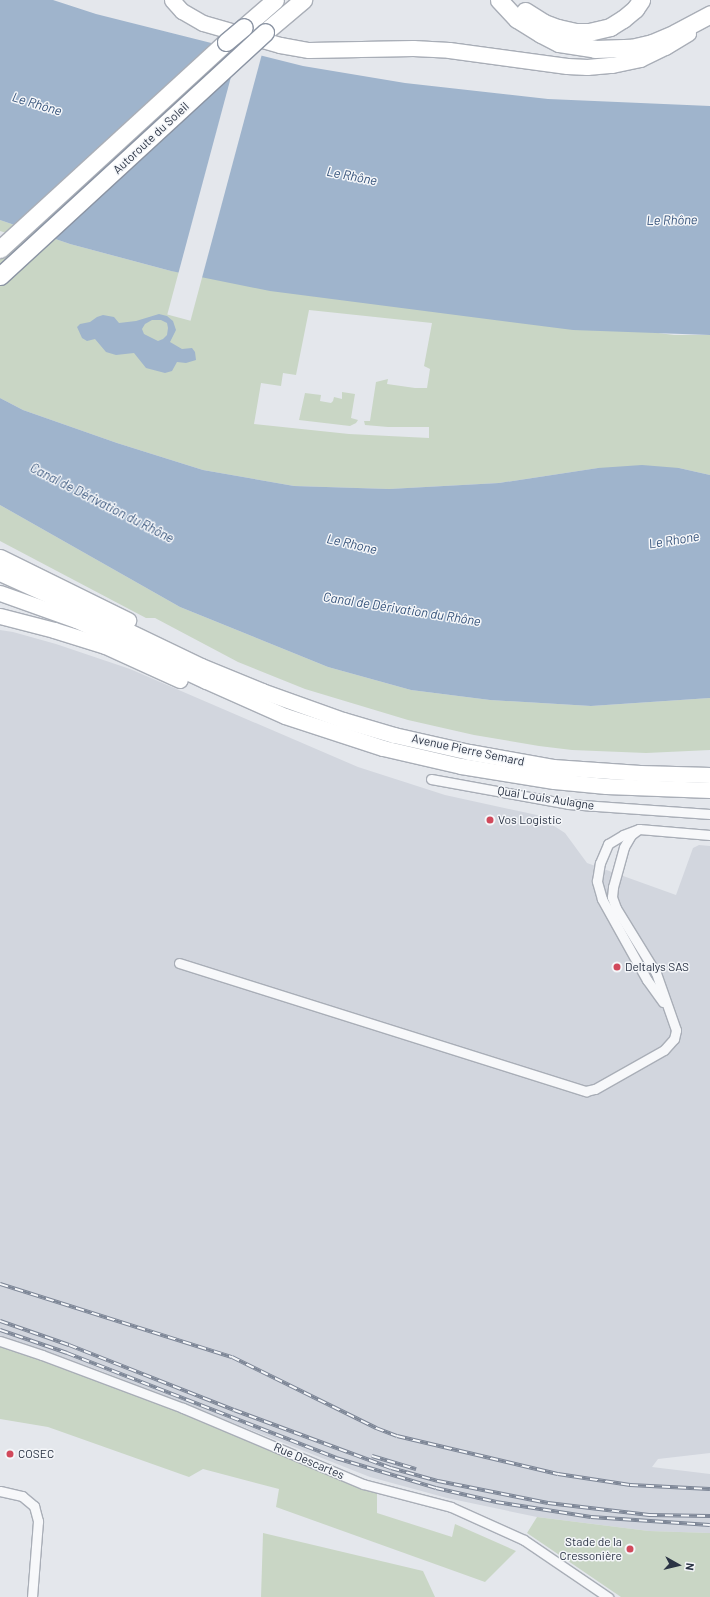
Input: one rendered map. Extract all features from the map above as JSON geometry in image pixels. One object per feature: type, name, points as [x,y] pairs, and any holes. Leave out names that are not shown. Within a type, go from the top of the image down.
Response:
[{"type":"highway","points":[[172,0],[182,11],[203,23],[302,50],[438,49],[587,68],[619,64],[652,54],[678,40],[710,15]]},
{"type":"highway","points":[[240,26],[262,0]]},
{"type":"highway","name":"Autoroute du Soleil","points":[[0,249],[226,42],[240,26],[275,0]]},
{"type":"highway","name":"Autoroute du Soleil","points":[[0,276],[265,32],[302,0]]},
{"type":"highway","points":[[499,0],[518,19],[541,34],[567,45],[595,49],[631,48],[652,44],[710,15]]},
{"type":"highway","points":[[514,0],[525,10],[544,23],[558,28],[582,32],[596,31],[610,27],[630,14],[641,0]]},
{"type":"highway","points":[[0,557],[97,604],[235,679]]},
{"type":"highway","points":[[0,572],[93,614],[201,666],[235,679]]},
{"type":"highway","points":[[0,583],[43,596],[93,614]]},
{"type":"highway","points":[[0,593],[48,608],[76,620],[206,682],[285,716]]},
{"type":"highway","points":[[0,616],[105,646],[249,709],[285,716]]},
{"type":"highway","points":[[0,624],[25,622]]},
{"type":"highway","name":"Avenue Pierre Semard","points":[[235,679],[343,720],[469,752],[553,767],[640,773],[710,775]]},
{"type":"highway","name":"Avenue Pierre Semard","points":[[285,716],[357,740],[468,768],[554,781],[606,786],[710,790]]},
{"type":"street","name":"Quai Louis Aulagne","points":[[431,779],[568,804],[710,814]]},
{"type":"street","points":[[669,1010],[647,980],[602,899],[597,881],[600,863],[608,844],[623,835],[638,829],[710,835]]},
{"type":"street","points":[[179,963],[586,1091],[595,1089],[664,1050],[674,1039],[676,1030],[656,973],[616,908],[612,897],[613,887],[624,847],[631,835],[638,829]]},
{"type":"street","name":"Rue Descartes","points":[[0,1341],[42,1355],[183,1408],[363,1484],[451,1507],[524,1540],[608,1597]]},
{"type":"street","points":[[0,1491],[22,1496],[34,1506],[38,1521],[32,1597]]},
{"type":"shaded area","points":[[0,630],[13,632],[56,644],[130,669],[358,767],[445,795],[537,815],[565,833],[587,863],[676,895],[693,848],[699,845],[710,846],[710,1453],[658,1459],[652,1467],[710,1474],[710,1533],[649,1531],[537,1517],[447,1498],[370,1477],[96,1369],[0,1336]]},
{"type":"green space","points":[[0,220],[70,244],[171,271],[674,335],[710,335],[710,475],[679,468],[598,468],[499,483],[389,489],[294,486],[203,470],[117,443],[23,410],[0,398],[0,236],[35,242],[0,231]],"holes":[[[309,310],[432,323],[424,366],[430,369],[427,388],[387,384],[388,379],[376,382],[370,421],[364,421],[365,425],[388,427],[429,427],[429,438],[349,434],[254,424],[261,383],[281,386],[283,373],[296,375]]]},
{"type":"green space","points":[[342,392],[355,394],[351,418],[358,420],[356,423],[350,426],[299,420],[305,393],[321,395],[320,401],[331,403],[334,397],[342,399]]},
{"type":"green space","points":[[0,505],[180,607],[328,667],[411,690],[490,700],[591,706],[710,698],[710,750],[646,753],[572,750],[539,746],[474,735],[408,720],[305,689],[238,662],[155,618],[146,618],[0,541]]},
{"type":"green space","points":[[0,1345],[45,1359],[173,1408],[301,1460],[349,1484],[377,1492],[377,1513],[452,1537],[455,1524],[516,1551],[485,1582],[276,1507],[279,1489],[203,1469],[189,1477],[48,1427],[0,1419]]},
{"type":"green space","name":"Stade de la Cressonière","points":[[537,1517],[649,1531],[710,1533],[710,1597],[621,1597],[527,1533]]},
{"type":"green space","points":[[263,1533],[423,1571],[435,1597],[261,1597]]},
{"type":"water","name":"Le Rhône","points":[[0,0],[53,0],[96,14],[303,66],[405,83],[548,99],[710,106],[710,335],[573,330],[270,291],[171,271],[70,244],[0,220]]},
{"type":"water","points":[[159,314],[167,316],[173,321],[176,330],[170,342],[182,349],[192,348],[195,352],[196,360],[186,363],[177,362],[172,371],[165,373],[146,368],[134,353],[116,355],[106,352],[95,339],[87,341],[82,338],[77,327],[80,324],[90,322],[103,315],[114,317],[119,323],[136,321]],"holes":[[[152,320],[161,320],[167,323],[168,328],[167,335],[163,339],[158,341],[144,334],[142,329],[145,324]]]},
{"type":"water","points":[[0,398],[23,410],[117,443],[203,470],[294,486],[389,489],[499,483],[598,468],[642,465],[679,468],[710,475],[710,698],[591,706],[490,700],[411,690],[328,667],[180,607],[0,505]]},
{"type":"pier","points":[[239,47],[262,53],[190,321],[167,315]]},
{"type":"railway","points":[[0,1284],[232,1357],[376,1428],[397,1436],[558,1474],[630,1485],[710,1489]]},
{"type":"railway","points":[[0,1321],[69,1345],[234,1410],[391,1468],[438,1481],[548,1503],[649,1515],[710,1516]]},
{"type":"railway","points":[[0,1330],[67,1353],[336,1458],[436,1488],[496,1502],[591,1517],[710,1525]]},
{"type":"railway","points":[[372,1456],[416,1469]]},
{"type":"place","name":"Vos Logistic","points":[[490,820]]},
{"type":"place","name":"Deltalys SAS","points":[[617,967]]},
{"type":"place","name":"COSEC","points":[[10,1454]]},
{"type":"place","name":"Stade de la Cressonière","points":[[630,1549]]},
{"type":"water label","name":"Canal de Dérivation du Rhône","points":[[102,503]]},
{"type":"water label","name":"Le Rhone","points":[[674,540]]},
{"type":"water label","name":"Le Rhone","points":[[352,544]]},
{"type":"water label","name":"Canal de Dérivation du Rhône","points":[[402,609]]}]
